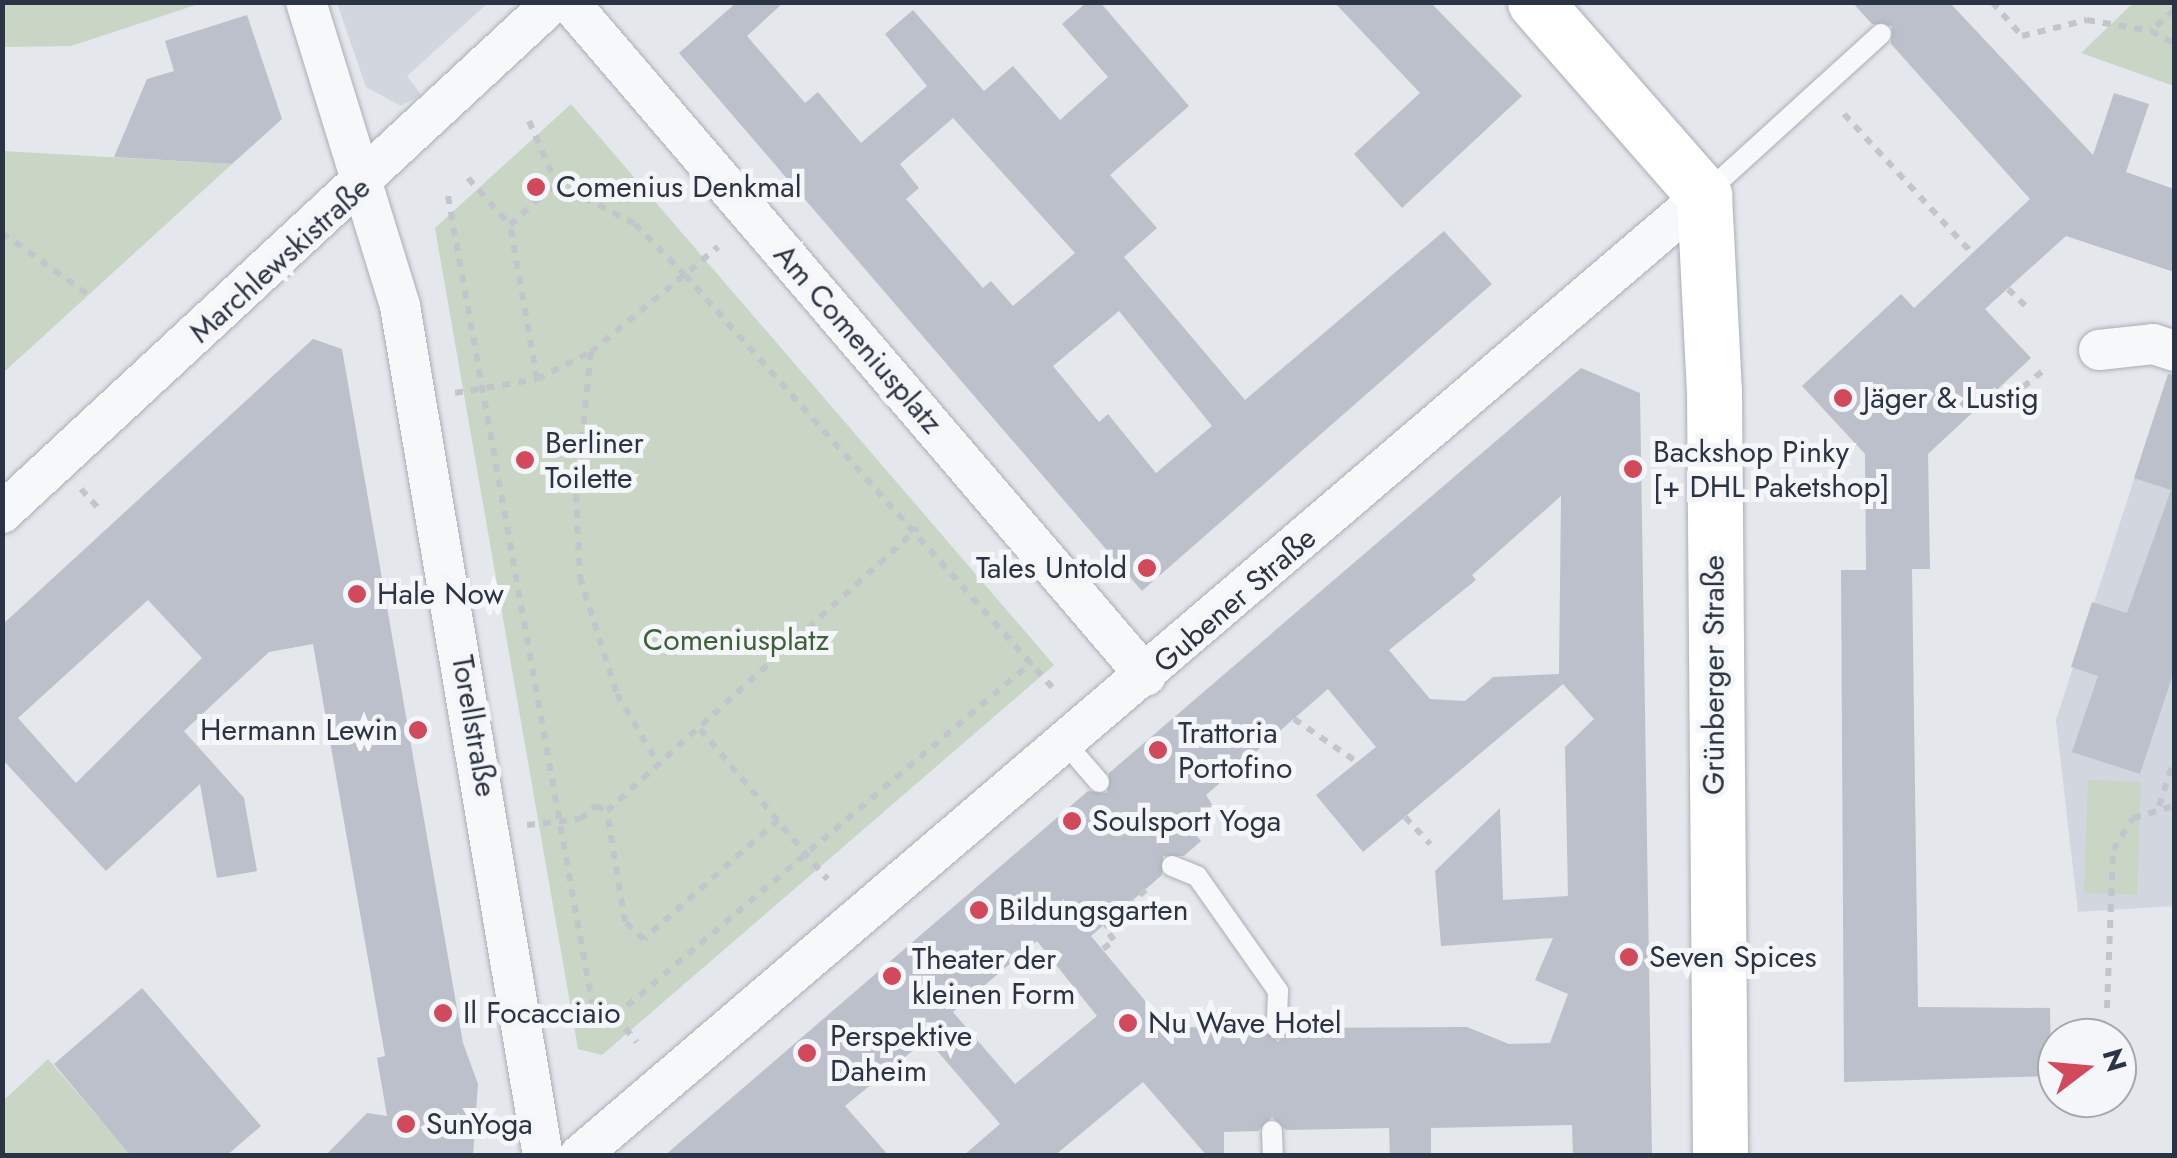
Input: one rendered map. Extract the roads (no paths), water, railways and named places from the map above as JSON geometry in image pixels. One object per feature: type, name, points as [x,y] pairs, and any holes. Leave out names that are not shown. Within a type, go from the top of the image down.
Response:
[{"type":"street","name":"Torellstraße","points":[[306,2],[367,182],[400,306],[544,1156]]},
{"type":"street","name":"Marchlewskistraße","points":[[2,513],[367,182],[553,2]]},
{"type":"street","name":"Am Comeniusplatz","points":[[569,2],[1146,676]]},
{"type":"street","points":[[1535,2],[1704,195]]},
{"type":"street","name":"Gubener Straße","points":[[579,1156],[1066,745],[1704,195]]},
{"type":"street","name":"Grünberger Straße","points":[[1704,195],[1714,391],[1720,1156]]},
{"type":"street","points":[[2099,350],[2154,344],[2174,351]]},
{"type":"lane","name":"Gubener Straße","points":[[1704,195],[1881,34]]},
{"type":"lane","points":[[1066,745],[1099,782]]},
{"type":"lane","points":[[1172,866],[1197,876],[1278,991],[1277,1028]]},
{"type":"lane","points":[[1272,1131],[1273,1156]]},
{"type":"place","name":"Comenius Denkmal","points":[[536,187]]},
{"type":"place","name":"Jäger & Lustig","points":[[1843,398]]},
{"type":"place","name":"Berliner Toilette","points":[[525,460]]},
{"type":"place","name":"Backshop Pinky [+ DHL Paketshop]","points":[[1633,469]]},
{"type":"place","name":"Tales Untold","points":[[1147,568]]},
{"type":"place","name":"Hale Now","points":[[357,594]]},
{"type":"place","name":"Hermann Lewin","points":[[418,730]]},
{"type":"place","name":"Trattoria Portofino","points":[[1158,750]]},
{"type":"place","name":"Soulsport Yoga","points":[[1072,821]]},
{"type":"place","name":"Bildungsgarten","points":[[979,910]]},
{"type":"place","name":"Seven Spices","points":[[1629,957]]},
{"type":"place","name":"Theater der kleinen Form","points":[[892,976]]},
{"type":"place","name":"Il Focacciaio","points":[[443,1013]]},
{"type":"place","name":"Nu Wave Hotel","points":[[1128,1023]]},
{"type":"place","name":"Perspektive Daheim","points":[[807,1053]]},
{"type":"place","name":"SunYoga","points":[[406,1124]]},
{"type":"park label","name":"Comeniusplatz","points":[[736,640]]}]
